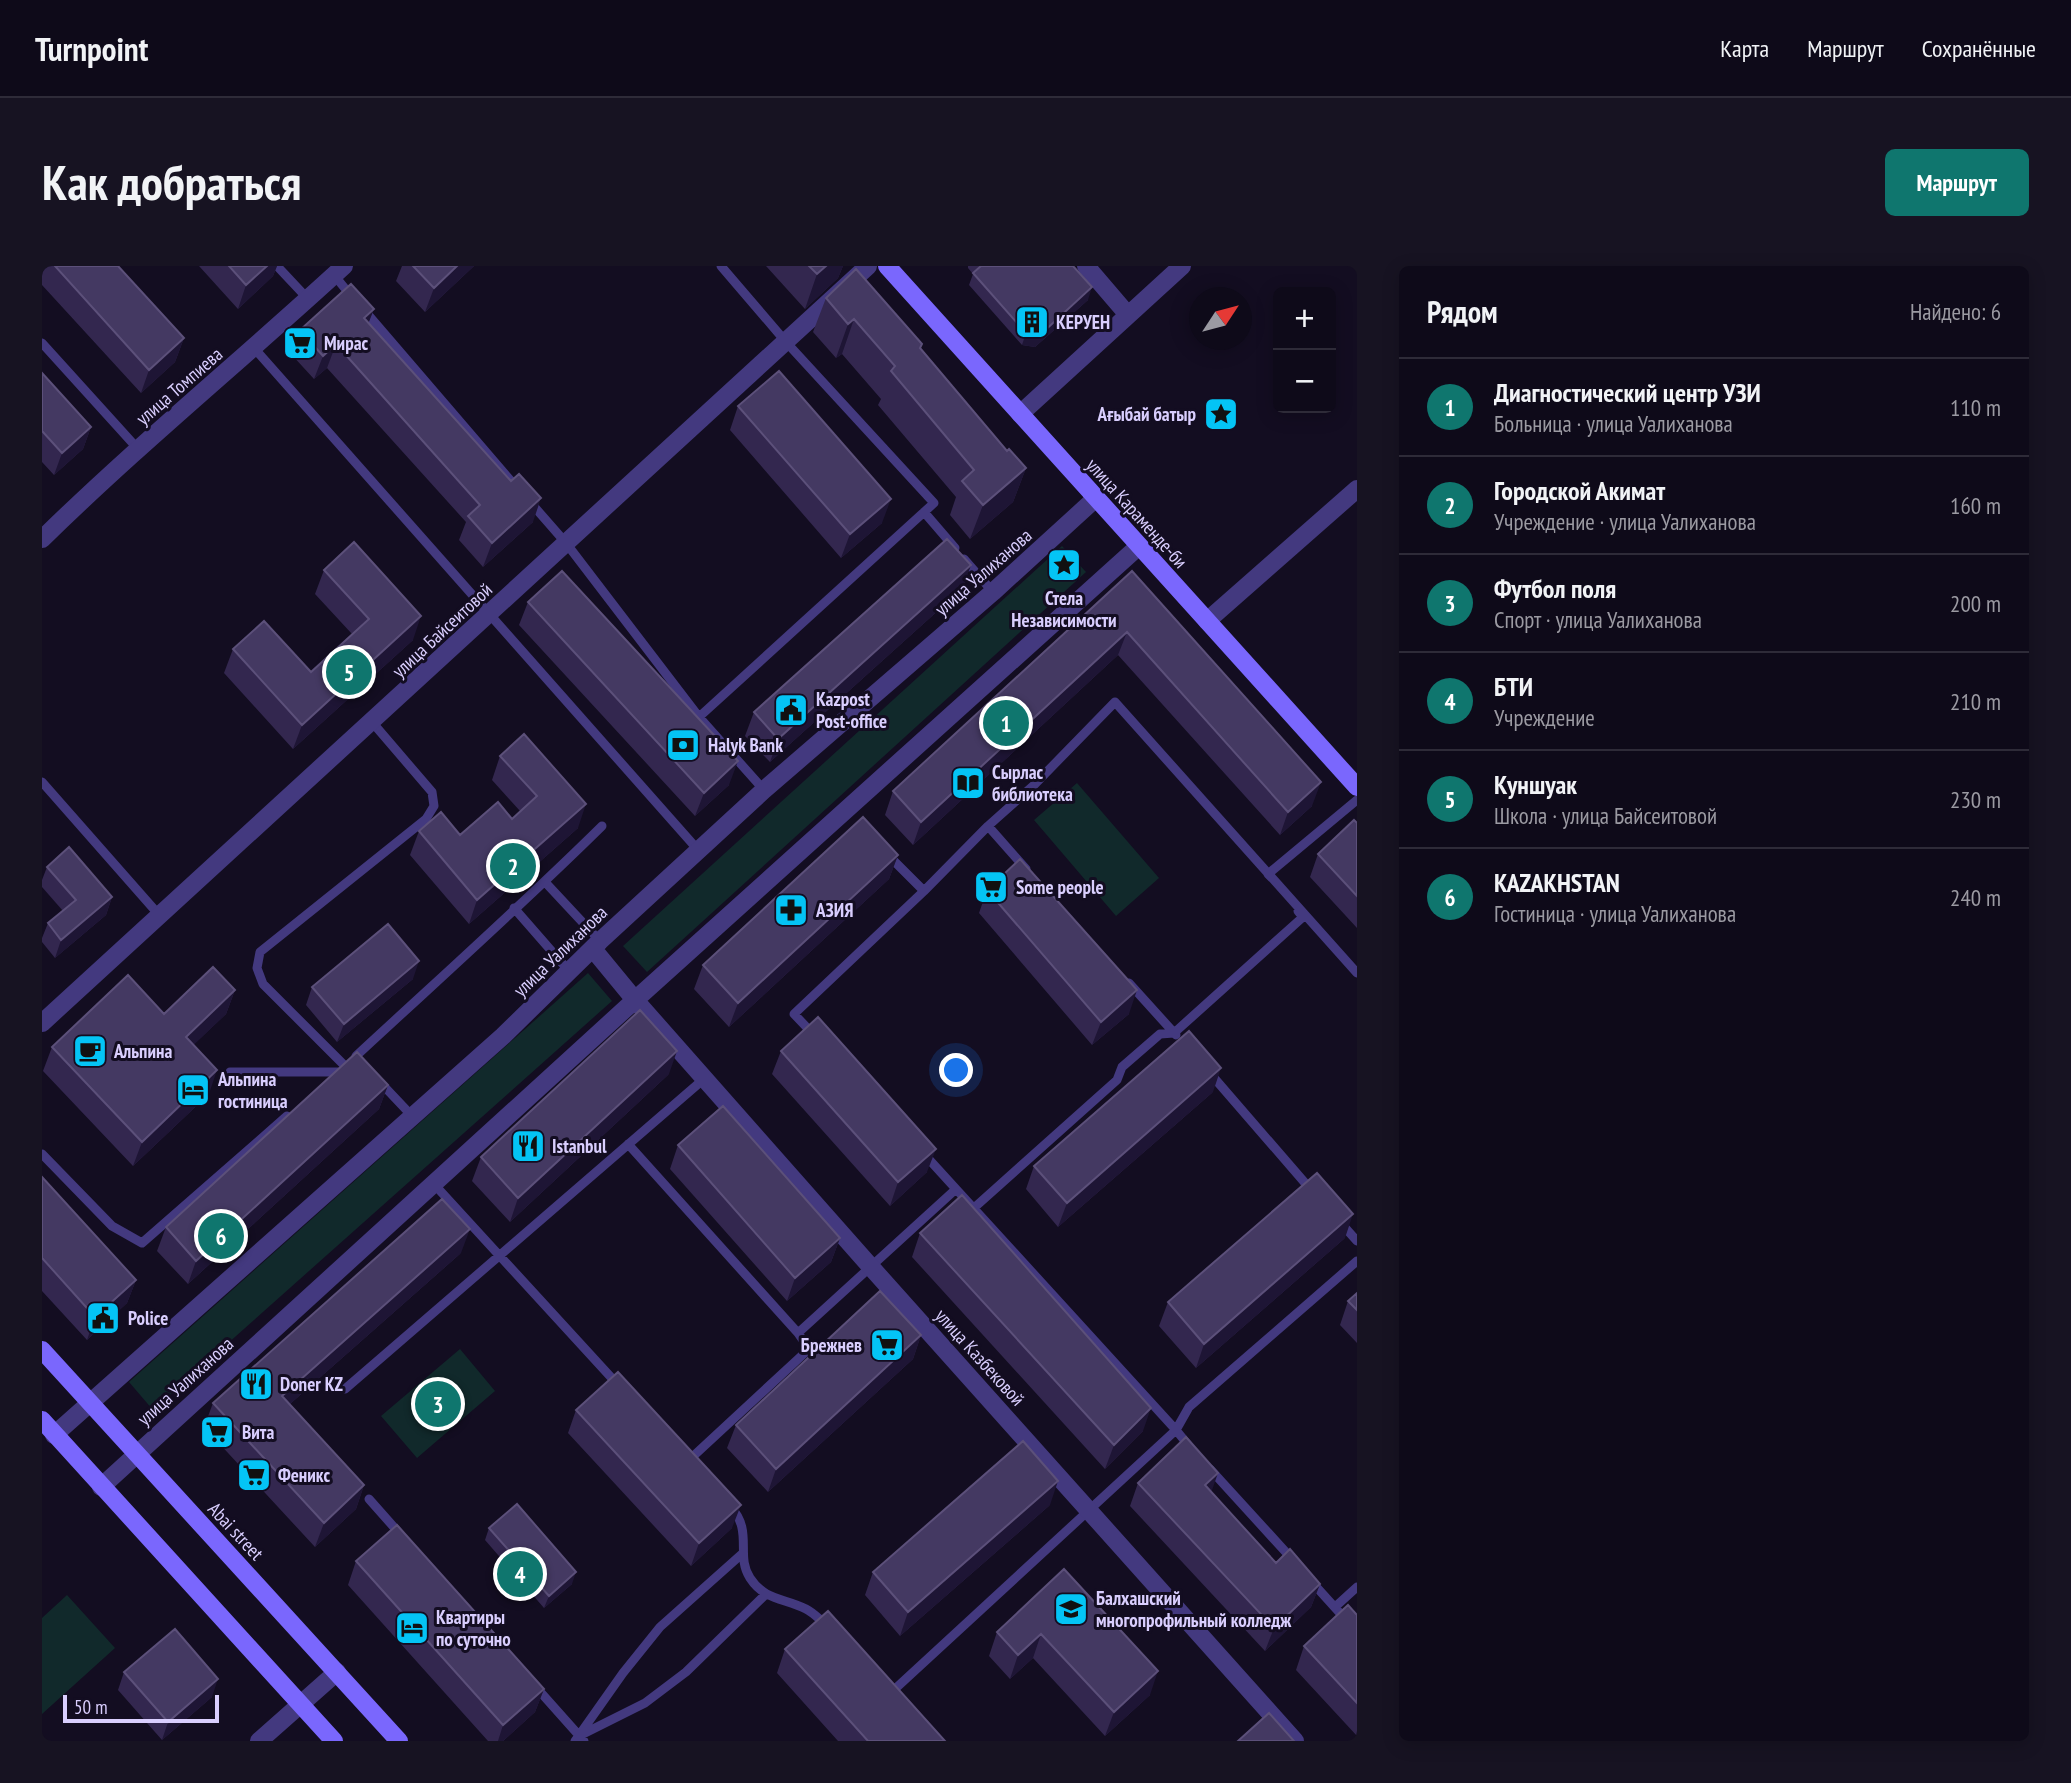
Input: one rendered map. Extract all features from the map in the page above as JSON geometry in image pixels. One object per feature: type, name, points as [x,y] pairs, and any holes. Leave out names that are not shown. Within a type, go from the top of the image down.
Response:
[{"type":"main road","name":"улица Караменде-би","points":[[887,266],[1357,788]]},
{"type":"main road","name":"Abai street","points":[[42,1350],[399,1741]]},
{"type":"main road","points":[[42,1420],[334,1741]]},
{"type":"street","name":"улица Байсеитовой","points":[[42,1023],[868,266]]},
{"type":"street","points":[[1086,266],[1128,315]]},
{"type":"street","points":[[1020,414],[1182,266]]},
{"type":"street","name":"улица Томпиева","points":[[44,532],[339,270]]},
{"type":"street","points":[[1207,621],[1355,496]]},
{"type":"street","name":"улица Уалиханова","points":[[54,1435],[503,1035],[764,789],[993,592],[1096,498]]},
{"type":"street","name":"улица Уалиханова","points":[[101,1487],[635,1000],[850,815],[1139,546]]},
{"type":"street","name":"улица Казбековой","points":[[596,945],[635,1000],[1295,1741]]},
{"type":"street","points":[[259,1741],[337,1672]]},
{"type":"lane","points":[[277,266],[308,299]]},
{"type":"lane","points":[[699,717],[934,503],[720,266]]},
{"type":"lane","points":[[339,270],[566,544],[699,717],[764,789]]},
{"type":"lane","points":[[42,344],[138,449]]},
{"type":"lane","points":[[254,348],[699,851]]},
{"type":"lane","points":[[924,512],[993,592]]},
{"type":"lane","points":[[821,1043],[794,1014],[1034,785],[1115,702],[1357,973]]},
{"type":"lane","points":[[342,1069],[263,984],[257,968],[260,952],[426,819],[434,806],[432,792],[372,722]]},
{"type":"lane","points":[[42,782],[160,916]]},
{"type":"lane","points":[[1268,874],[1357,800]]},
{"type":"lane","points":[[328,1081],[545,882],[601,826]]},
{"type":"lane","points":[[988,826],[1034,878]]},
{"type":"lane","points":[[881,846],[924,891]]},
{"type":"lane","points":[[975,1207],[1116,1080],[1122,1067],[1160,1034],[1174,1033],[1303,917],[1268,874]]},
{"type":"lane","points":[[545,882],[596,945]]},
{"type":"lane","points":[[514,908],[569,971]]},
{"type":"lane","points":[[1118,971],[1184,1044]]},
{"type":"lane","points":[[356,1056],[365,1066]]},
{"type":"lane","points":[[1202,1065],[1321,1200]]},
{"type":"lane","points":[[230,1072],[342,1069]]},
{"type":"lane","points":[[375,1076],[412,1117]]},
{"type":"lane","points":[[345,1390],[705,1078]]},
{"type":"lane","points":[[42,1154],[112,1226],[142,1242],[297,1108]]},
{"type":"lane","points":[[628,1144],[809,1349],[688,1461]]},
{"type":"lane","points":[[920,1150],[975,1207],[1194,1451]]},
{"type":"lane","points":[[433,1183],[622,1390]]},
{"type":"lane","points":[[798,1334],[956,1189]]},
{"type":"lane","points":[[1330,1210],[1357,1241]]},
{"type":"lane","points":[[896,1688],[1176,1430],[1189,1407],[1357,1261]]},
{"type":"lane","points":[[679,1451],[696,1470]]},
{"type":"lane","points":[[1204,1462],[1297,1566]]},
{"type":"lane","points":[[721,1496],[737,1514],[745,1534],[743,1553],[748,1577],[765,1595],[807,1609],[839,1636]]},
{"type":"lane","points":[[369,1499],[405,1540]]},
{"type":"lane","points":[[580,1739],[623,1673],[660,1627],[743,1553]]},
{"type":"lane","points":[[1307,1576],[1357,1632]]},
{"type":"lane","points":[[1335,1607],[1357,1587]]},
{"type":"lane","points":[[580,1739],[645,1703],[687,1672],[765,1595]]},
{"type":"lane","points":[[525,1674],[580,1739]]},
{"type":"lane","points":[[887,1679],[904,1697]]},
{"type":"green space","points":[[1062,546],[1086,572],[647,972],[623,946]]},
{"type":"green space","points":[[1077,783],[1159,878],[1116,916],[1034,820]]},
{"type":"green space","points":[[588,973],[612,1001],[153,1410],[129,1382]]},
{"type":"green space","points":[[460,1349],[495,1391],[417,1458],[381,1416]]},
{"type":"green space","points":[[67,1595],[115,1648],[42,1714],[42,1618]]},
{"type":"building","points":[[55,266],[118,266],[184,338],[149,370]]},
{"type":"building","points":[[229,266],[267,266],[246,285]]},
{"type":"building","points":[[413,266],[457,266],[434,288]]},
{"type":"building","points":[[809,266],[826,266],[817,274]]},
{"type":"building","name":"КЕРУЕН","points":[[981,266],[1073,266],[1092,287],[1040,335],[1026,333],[973,273]]},
{"type":"building","points":[[856,269],[922,344],[920,348],[1007,451],[1009,449],[1026,468],[983,505],[962,481],[974,470],[891,371],[895,366],[854,319],[848,324],[826,298]]},
{"type":"building","points":[[351,284],[374,309],[364,318],[511,481],[519,474],[541,498],[492,543],[468,516],[480,505],[336,344],[323,356],[300,330]]},
{"type":"building","points":[[779,371],[891,499],[850,534],[738,406]]},
{"type":"building","points":[[42,373],[91,427],[62,453],[42,431]]},
{"type":"building","points":[[947,539],[971,565],[778,739],[754,712]]},
{"type":"building","points":[[354,542],[421,616],[302,725],[233,649],[264,621],[311,672],[369,619],[324,570]]},
{"type":"building","points":[[562,571],[738,761],[704,793],[528,602]]},
{"type":"building","points":[[1132,571],[1321,782],[1288,812],[1127,632],[921,822],[893,791]]},
{"type":"building","points":[[524,734],[586,804],[477,900],[419,831],[441,812],[460,835],[498,802],[512,819],[537,796],[500,756]]},
{"type":"building","points":[[863,817],[898,855],[738,1003],[703,965]]},
{"type":"building","points":[[1354,820],[1357,823],[1357,896],[1318,854]]},
{"type":"building","points":[[69,847],[112,897],[61,940],[48,923],[76,900],[47,867]]},
{"type":"building","points":[[1020,859],[1137,990],[1101,1022],[987,890]]},
{"type":"building","points":[[388,924],[419,961],[344,1024],[312,987]]},
{"type":"building","points":[[213,967],[235,990],[186,1037],[217,1070],[142,1142],[52,1047],[128,975],[164,1014]]},
{"type":"building","points":[[640,1010],[677,1051],[518,1198],[481,1157]]},
{"type":"building","points":[[818,1017],[936,1149],[898,1182],[781,1051]]},
{"type":"building","points":[[1189,1031],[1221,1068],[1067,1203],[1034,1166]]},
{"type":"building","points":[[357,1052],[388,1085],[196,1261],[166,1227]]},
{"type":"building","points":[[723,1106],[840,1238],[795,1278],[678,1145]]},
{"type":"building","points":[[1317,1173],[1353,1214],[1204,1344],[1168,1302]]},
{"type":"building","points":[[42,1177],[136,1280],[95,1317],[42,1258]]},
{"type":"building","points":[[962,1195],[1151,1408],[1114,1445],[920,1233]]},
{"type":"building","points":[[442,1199],[470,1229],[282,1396],[364,1485],[324,1523],[213,1403]]},
{"type":"building","points":[[880,1291],[921,1335],[776,1469],[736,1425]]},
{"type":"building","points":[[1357,1293],[1357,1310],[1348,1301]]},
{"type":"building","points":[[618,1372],[741,1505],[699,1543],[576,1410]]},
{"type":"building","points":[[1186,1437],[1218,1473],[1205,1485],[1276,1563],[1290,1549],[1320,1584],[1274,1628],[1138,1483]]},
{"type":"building","points":[[1023,1441],[1058,1481],[908,1612],[873,1572]]},
{"type":"building","points":[[517,1504],[576,1572],[549,1596],[489,1528]]},
{"type":"building","points":[[397,1525],[544,1689],[503,1725],[356,1561]]},
{"type":"building","points":[[1064,1569],[1158,1671],[1114,1712],[1041,1634],[1018,1655],[997,1632]]},
{"type":"building","points":[[1348,1605],[1357,1615],[1357,1703],[1304,1646]]},
{"type":"building","points":[[828,1611],[945,1741],[868,1741],[785,1649]]},
{"type":"building","points":[[175,1629],[218,1679],[168,1722],[124,1672]]},
{"type":"building","points":[[1269,1713],[1294,1741],[1238,1741]]},
{"type":"place","name":"КЕРУЕН","points":[[1032,322]]},
{"type":"place","name":"Мирас","points":[[300,343]]},
{"type":"place","name":"Ағыбай батыр","points":[[1221,414]]},
{"type":"place","name":"Стела Независимости","points":[[1064,565]]},
{"type":"place","name":"Куншуак","points":[[349,672]]},
{"type":"place","name":"Kazpost Post-office","points":[[791,710]]},
{"type":"place","name":"Диагностический центр УЗИ","points":[[1006,723]]},
{"type":"place","name":"Halyk Bank","points":[[683,745]]},
{"type":"place","name":"Сырлас библиотека","points":[[968,783]]},
{"type":"place","name":"Городской Акимат","points":[[513,866]]},
{"type":"place","name":"Some people","points":[[991,887]]},
{"type":"place","name":"АЗИЯ","points":[[791,910]]},
{"type":"place","name":"Альпина","points":[[90,1051]]},
{"type":"place","name":"Альпина гостиница","points":[[193,1090]]},
{"type":"place","name":"Istanbul","points":[[528,1146]]},
{"type":"place","name":"KAZAKHSTAN","points":[[221,1236]]},
{"type":"place","name":"Police","points":[[103,1318]]},
{"type":"place","name":"Брежнев","points":[[887,1345]]},
{"type":"place","name":"Doner KZ","points":[[256,1384]]},
{"type":"place","name":"Футбол поля","points":[[438,1404]]},
{"type":"place","name":"Вита","points":[[217,1432]]},
{"type":"place","name":"Феникс","points":[[254,1475]]},
{"type":"place","name":"БТИ","points":[[520,1574]]},
{"type":"place","name":"Балхашский многопрофильный колледж","points":[[1071,1609]]},
{"type":"place","name":"Квартиры по суточно","points":[[412,1628]]}]
